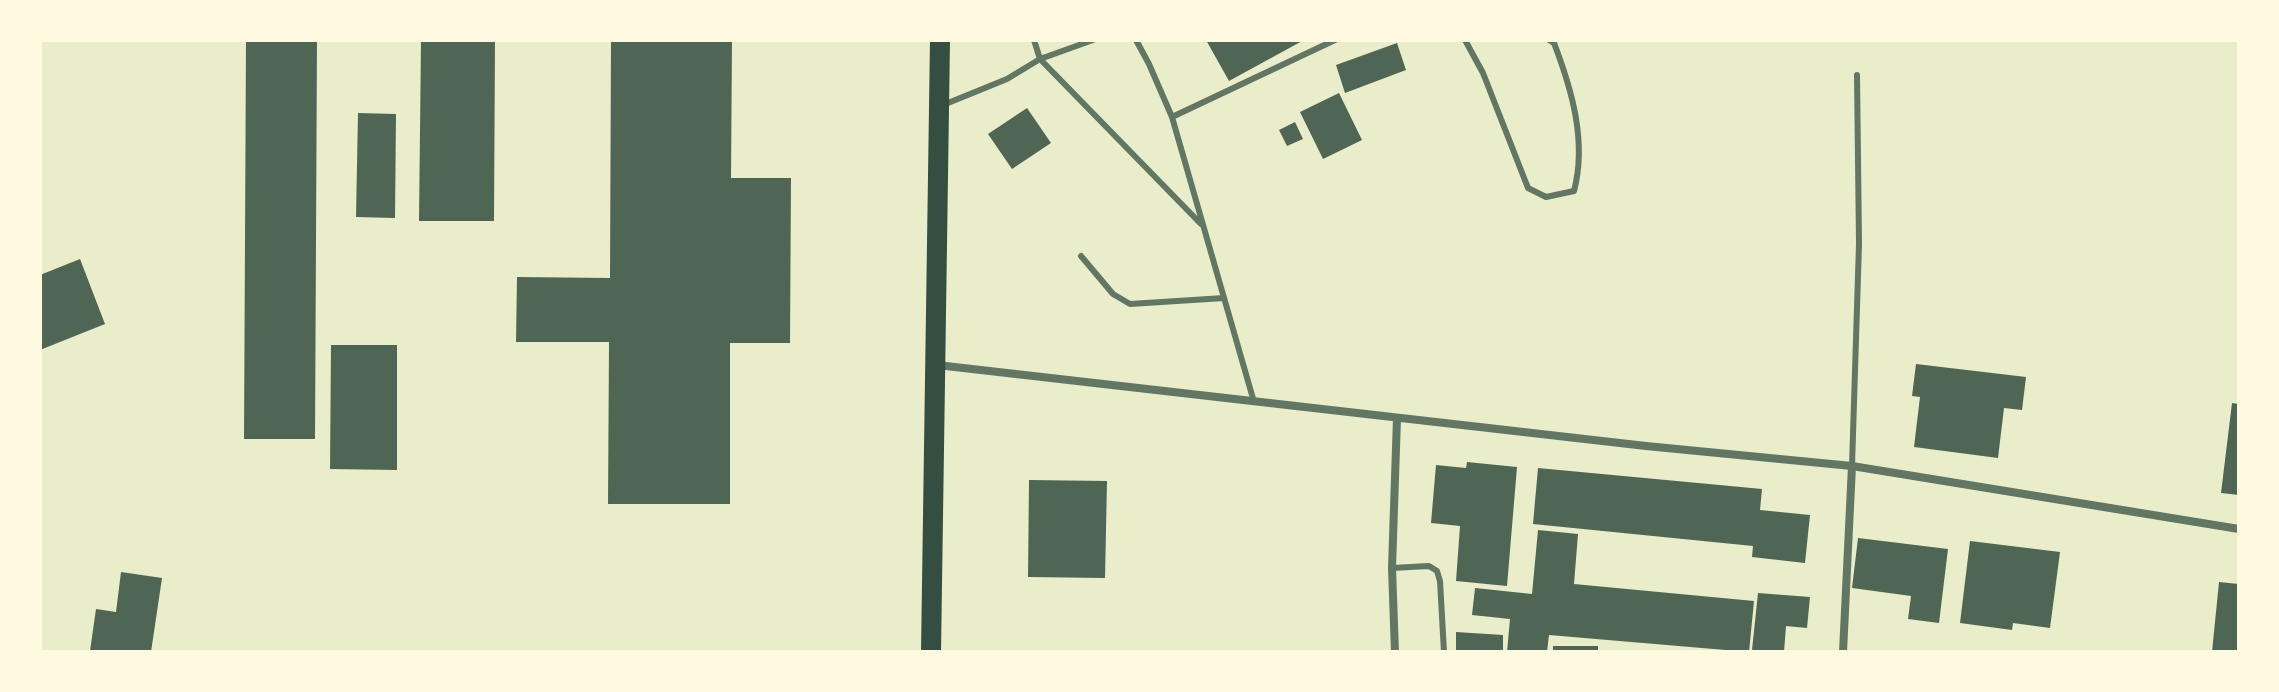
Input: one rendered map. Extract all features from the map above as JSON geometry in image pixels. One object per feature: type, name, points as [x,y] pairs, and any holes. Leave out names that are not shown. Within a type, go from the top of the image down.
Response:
[{"type":"main road","points":[[931,652],[940,40]]},
{"type":"street","points":[[936,365],[1852,466],[2239,529]]},
{"type":"street","points":[[1395,652],[1392,568],[1397,418]]},
{"type":"street","points":[[1843,652],[1852,466]]},
{"type":"lane","points":[[1034,40],[1040,59],[1203,226]]},
{"type":"lane","points":[[940,106],[1007,79],[1040,59],[1093,40]]},
{"type":"lane","points":[[1136,40],[1172,117],[1254,402]]},
{"type":"lane","points":[[1172,117],[1335,40]]},
{"type":"lane","points":[[1465,40],[1483,73],[1528,188],[1546,197],[1574,191],[1578,176],[1578,138],[1571,88],[1554,43],[1549,40]]},
{"type":"lane","points":[[1852,466],[1859,244],[1857,75]]},
{"type":"lane","points":[[1081,256],[1113,294],[1130,304],[1224,298]]},
{"type":"lane","points":[[1392,568],[1429,566],[1437,571],[1444,652]]},
{"type":"building","points":[[246,40],[317,40],[315,439],[244,439]]},
{"type":"building","points":[[421,40],[495,40],[494,221],[419,221]]},
{"type":"building","points":[[611,40],[732,40],[731,178],[791,178],[790,343],[730,343],[730,504],[608,504],[609,342],[516,342],[517,277],[610,278]]},
{"type":"building","points":[[1206,40],[1304,40],[1229,81]]},
{"type":"building","points":[[1397,43],[1406,70],[1345,93],[1336,65]]},
{"type":"building","points":[[1339,93],[1362,140],[1323,159],[1300,112]]},
{"type":"building","points":[[1027,108],[1051,143],[1012,169],[988,134]]},
{"type":"building","points":[[358,113],[396,114],[395,218],[356,217]]},
{"type":"building","points":[[1295,122],[1303,139],[1287,146],[1279,130]]},
{"type":"building","points":[[80,259],[105,324],[40,350],[40,275]]},
{"type":"building","points":[[331,345],[397,345],[397,470],[330,469]]},
{"type":"building","points":[[1916,364],[2026,377],[2022,410],[2004,408],[1998,458],[1914,447],[1920,397],[1912,396]]},
{"type":"building","points":[[2232,403],[2239,404],[2239,495],[2221,493]]},
{"type":"building","points":[[1467,462],[1517,467],[1507,586],[1456,581],[1460,526],[1431,523],[1436,465],[1466,468]]},
{"type":"building","points":[[1538,468],[1762,489],[1760,510],[1810,515],[1805,563],[1752,557],[1753,546],[1533,524]]},
{"type":"building","points":[[1029,480],[1107,481],[1105,578],[1028,577]]},
{"type":"building","points":[[1538,530],[1578,534],[1574,584],[1754,601],[1749,652],[1549,635],[1547,652],[1507,652],[1510,619],[1472,615],[1475,588],[1532,594]]},
{"type":"building","points":[[1858,538],[1948,549],[1939,623],[1908,619],[1911,596],[1852,588]]},
{"type":"building","points":[[1970,541],[2060,552],[2050,628],[2013,623],[2012,630],[1960,623]]},
{"type":"building","points":[[121,572],[162,578],[151,652],[90,651],[96,609],[116,612]]},
{"type":"building","points":[[2219,582],[2239,584],[2239,652],[2212,652]]},
{"type":"building","points":[[1758,593],[1810,597],[1807,628],[1786,626],[1784,652],[1752,650]]},
{"type":"building","points":[[1456,632],[1503,635],[1503,652],[1456,652]]},
{"type":"building","points":[[1553,646],[1598,646],[1598,652],[1553,652]]}]
